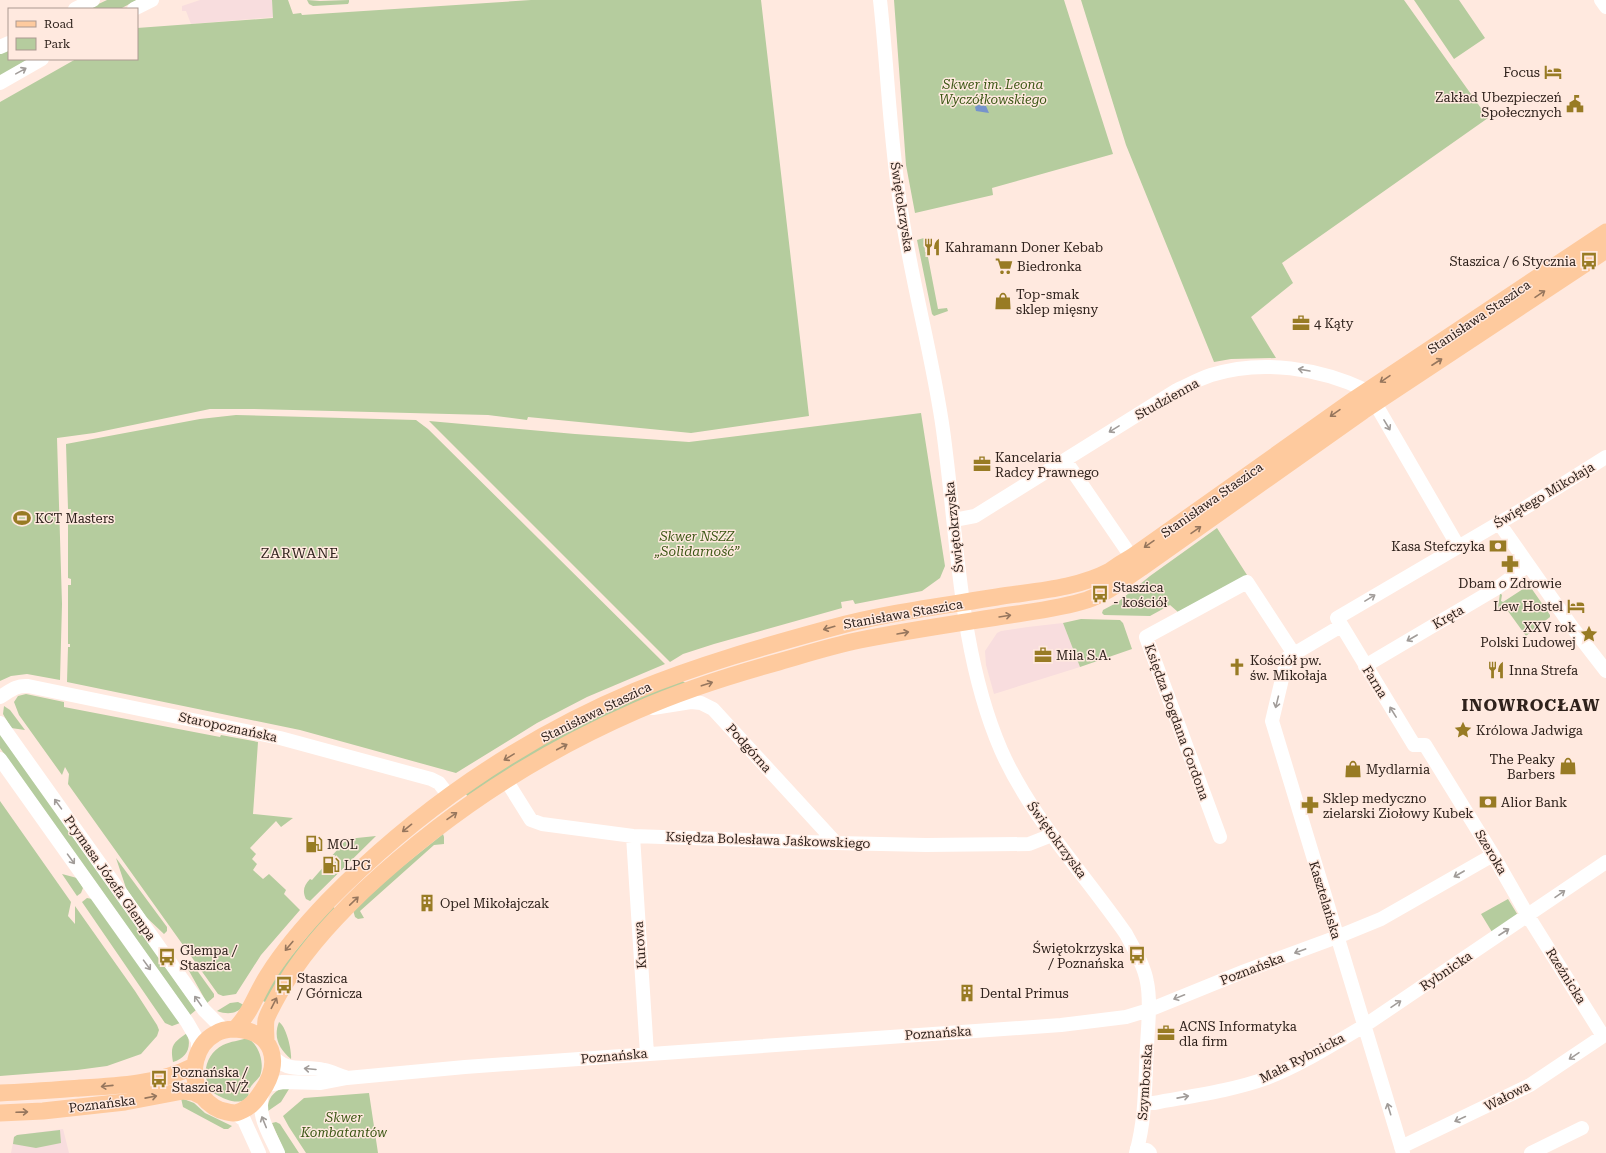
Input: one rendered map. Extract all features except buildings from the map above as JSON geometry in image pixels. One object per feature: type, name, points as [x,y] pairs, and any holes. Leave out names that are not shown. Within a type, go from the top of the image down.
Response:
[{"type":"main road","name":"Stanisława Staszica","points":[[269,1047],[266,1020],[284,984],[322,934],[342,911],[420,841],[462,809],[548,754],[638,710],[697,688],[758,668],[837,645],[1064,606],[1088,599],[1112,588],[1371,397],[1606,232]]},
{"type":"main road","name":"Stanisława Staszica","points":[[230,1029],[249,1013],[266,977],[283,952],[318,912],[380,851],[418,818],[449,796],[502,761],[566,723],[634,692],[679,674],[752,651],[858,621],[1060,587],[1108,572],[1371,397],[1606,250]]},
{"type":"main road","points":[[230,1029],[246,1029],[257,1033],[269,1047],[273,1064],[272,1074],[256,1100],[247,1108],[235,1113],[216,1108],[203,1097],[196,1086],[194,1077],[196,1060],[204,1042],[214,1034],[230,1029]]},
{"type":"main road","name":"Poznańska","points":[[0,1093],[132,1084],[180,1073],[196,1060]]},
{"type":"main road","name":"Poznańska","points":[[0,1113],[43,1111],[125,1102],[183,1091],[193,1092],[203,1097]]},
{"type":"street","points":[[77,8],[93,0]]},
{"type":"street","points":[[136,8],[152,0]]},
{"type":"street","name":"Świętokrzyska","points":[[880,0],[895,170],[902,220],[940,410],[964,603],[978,683],[986,710],[1002,751],[1026,798],[1116,921],[1137,955],[1147,983],[1149,1010]]},
{"type":"street","points":[[1601,0],[1606,7]]},
{"type":"street","points":[[0,83],[40,60]]},
{"type":"street","name":"Studzienna","points":[[954,520],[975,516],[1177,390],[1209,376],[1225,371],[1280,366],[1308,370],[1352,384],[1371,397]]},
{"type":"street","points":[[1371,397],[1458,546]]},
{"type":"street","name":"Świętego Mikołaja","points":[[1294,654],[1339,622],[1458,546],[1499,523],[1606,457]]},
{"type":"street","points":[[1065,460],[1126,549]]},
{"type":"street","points":[[1499,523],[1572,628],[1606,672]]},
{"type":"street","name":"Kręta","points":[[1365,666],[1497,588],[1528,565]]},
{"type":"street","name":"Księdza Bogdana Gordona","points":[[1220,837],[1146,637],[1246,582],[1294,654]]},
{"type":"street","name":"Farna","points":[[1339,622],[1414,745]]},
{"type":"street","name":"Kasztelańska","points":[[1294,654],[1288,658],[1272,721],[1402,1150]]},
{"type":"street","name":"Staropoznańska","points":[[0,697],[12,688],[24,686],[280,738],[431,779],[439,783],[449,796]]},
{"type":"street","name":"Podgórna","points":[[638,710],[692,702],[701,703],[713,709],[836,843]]},
{"type":"street","name":"Prymasa Józefa Glempa","points":[[0,723],[204,1010],[230,1029]]},
{"type":"street","name":"Szeroka","points":[[1414,745],[1425,745],[1493,855],[1528,916]]},
{"type":"street","name":"Prymasa Józefa Glempa","points":[[0,759],[188,1022],[198,1041],[196,1060]]},
{"type":"street","name":"Księdza Bolesława Jaśkowskiego","points":[[506,780],[531,820],[542,824],[633,836],[926,845],[1029,844],[1052,835]]},
{"type":"street","name":"Kurowa","points":[[633,836],[647,1054]]},
{"type":"street","name":"Poznańska","points":[[265,1087],[283,1082],[321,1083],[348,1078],[436,1069],[1061,1025],[1126,1017],[1149,1010],[1245,971],[1381,919],[1493,855]]},
{"type":"street","name":"Rybnicka","points":[[1364,1026],[1606,862]]},
{"type":"street","name":"Rzeźnicka","points":[[1528,916],[1605,1035]]},
{"type":"street","name":"Szymborska","points":[[1141,1151],[1149,1010]]},
{"type":"street","name":"Mała Rybnicka","points":[[1144,1102],[1154,1103],[1228,1089],[1266,1078],[1324,1049],[1364,1026]]},
{"type":"street","name":"Wałowa","points":[[1402,1150],[1530,1085],[1605,1035]]},
{"type":"street","name":"Poznańska","points":[[269,1047],[277,1062],[286,1066],[324,1070],[348,1078]]},
{"type":"street","points":[[265,1087],[260,1101],[260,1111],[278,1153]]},
{"type":"street","points":[[235,1113],[244,1120],[260,1153]]},
{"type":"street","points":[[1531,1153],[1582,1128]]},
{"type":"shaded area","points":[[200,0],[272,0],[274,17],[191,24],[186,11],[182,11],[182,6]]},
{"type":"shaded area","points":[[1063,623],[1080,667],[994,694],[986,665],[985,651],[997,633],[1001,631]]},
{"type":"shaded area","points":[[63,1129],[69,1153],[11,1153],[14,1137],[17,1135]]},
{"type":"green space","points":[[107,0],[137,0],[122,8],[90,8]]},
{"type":"green space","points":[[272,0],[288,0],[293,14],[301,13],[302,15],[531,0],[761,0],[809,416],[691,433],[528,417],[527,420],[488,415],[210,409],[94,433],[57,438],[62,604],[60,680],[27,674],[11,676],[0,681],[0,102],[74,60],[138,60],[138,28],[273,18]]},
{"type":"green space","points":[[307,0],[349,0],[349,2],[348,4],[313,6],[309,4]]},
{"type":"green space","name":"Skwer im. Leona Wyczółkowskiego","points":[[894,0],[1064,0],[1113,154],[992,188],[993,195],[915,213],[906,165]]},
{"type":"green space","points":[[1081,0],[1404,0],[1488,118],[1282,263],[1293,283],[1251,317],[1276,358],[1231,359],[1214,362],[1126,145]]},
{"type":"green space","points":[[1414,0],[1459,0],[1485,38],[1454,59]]},
{"type":"green space","points":[[8,50],[8,60],[27,60],[0,76],[0,54]]},
{"type":"green space","points":[[924,238],[925,252],[927,252],[938,309],[947,308],[948,311],[934,316],[932,314],[917,240]]},
{"type":"green space","name":"Skwer NSZZ „Solidarność”","points":[[921,413],[945,566],[940,578],[922,591],[855,604],[853,600],[841,602],[842,608],[714,644],[683,654],[670,662],[429,421],[575,434],[689,442]]},
{"type":"green space","points":[[236,415],[416,420],[428,429],[665,664],[587,697],[537,723],[456,773],[300,730],[67,682],[68,647],[70,647],[70,644],[68,644],[68,585],[71,585],[71,579],[68,578],[68,514],[71,513],[71,509],[68,509],[66,444],[200,419]]},
{"type":"green space","points":[[1217,528],[1247,575],[1178,612],[1170,605],[1150,616],[1104,615],[1102,613],[1103,610],[1118,602],[1150,576]]},
{"type":"green space","points":[[1524,582],[1527,582],[1550,615],[1550,617],[1526,636],[1505,607],[1499,610],[1498,608],[1500,593],[1502,595],[1501,601],[1503,602],[1523,589]]},
{"type":"green space","points":[[1081,619],[1120,620],[1123,623],[1132,649],[1080,667],[1063,623]]},
{"type":"green space","points":[[681,680],[687,684],[469,798],[465,793],[558,735],[599,715]]},
{"type":"green space","points":[[26,694],[64,702],[64,707],[220,737],[221,735],[258,742],[253,814],[293,818],[281,827],[276,821],[250,848],[256,854],[252,859],[257,864],[253,870],[263,879],[269,874],[286,890],[284,894],[300,910],[261,955],[236,994],[223,996],[218,994],[68,784],[69,774],[65,767],[62,775],[19,715],[14,702],[18,696]]},
{"type":"green space","points":[[4,706],[10,710],[25,730],[11,728],[3,714]]},
{"type":"green space","points":[[0,734],[196,1010],[190,1015],[0,748]]},
{"type":"green space","points":[[0,801],[71,902],[68,916],[75,924],[75,906],[157,1025],[159,1030],[157,1036],[141,1054],[107,1066],[0,1076]]},
{"type":"green space","points":[[443,834],[444,844],[434,845],[360,911],[364,918],[358,919],[355,917],[353,910],[383,882]]},
{"type":"green space","points":[[376,836],[310,901],[306,899],[304,888],[306,884],[310,879],[312,880],[326,864],[330,868],[334,865],[329,859],[347,839]]},
{"type":"green space","points":[[116,858],[167,927],[167,931],[164,934],[146,917],[126,888]]},
{"type":"green space","points":[[62,874],[77,878],[83,888],[81,893],[77,896]]},
{"type":"green space","points":[[87,898],[92,899],[180,1023],[172,1026],[165,1023],[82,902]]},
{"type":"green space","points":[[1508,899],[1519,917],[1492,932],[1481,914]]},
{"type":"green space","points":[[332,906],[336,909],[267,1003],[261,1000],[275,976]]},
{"type":"green space","points":[[188,960],[214,994],[214,997],[207,1003],[184,962]]},
{"type":"green space","points":[[238,1002],[244,1005],[235,1012],[225,1013],[217,1011],[230,1003]]},
{"type":"green space","points":[[279,1022],[282,1024],[288,1039],[291,1050],[291,1059],[283,1051],[278,1042],[277,1027]]},
{"type":"green space","points":[[187,1033],[189,1043],[187,1051],[182,1058],[173,1062],[172,1048],[178,1039]]},
{"type":"green space","points":[[247,1038],[255,1045],[260,1054],[262,1065],[260,1076],[250,1088],[248,1096],[242,1101],[237,1102],[220,1097],[213,1092],[207,1082],[206,1067],[209,1058],[223,1045]]},
{"type":"green space","points":[[282,1088],[289,1089],[281,1102],[268,1111],[269,1100],[275,1092]]},
{"type":"green space","name":"Skwer Kombatantów","points":[[369,1093],[378,1153],[306,1153],[283,1116],[304,1098]]},
{"type":"green space","points":[[181,1098],[194,1103],[205,1113],[232,1126],[228,1129],[224,1129],[183,1107]]},
{"type":"green space","points":[[276,1122],[280,1124],[299,1153],[285,1153],[272,1123]]},
{"type":"green space","points":[[60,1130],[61,1143],[36,1148],[13,1144],[14,1137],[17,1135]]},
{"type":"water","points":[[978,105],[986,106],[989,113],[976,111],[975,107]]},
{"type":"place","name":"Focus","points":[[1553,72]]},
{"type":"place","name":"Zakład Ubezpieczeń Społecznych","points":[[1575,104]]},
{"type":"place","name":"Kahramann Doner Kebab","points":[[932,247]]},
{"type":"place","name":"Staszica / 6 Stycznia","points":[[1589,261]]},
{"type":"place","name":"Biedronka","points":[[1004,266]]},
{"type":"place","name":"Top-smak sklep mięsny","points":[[1003,301]]},
{"type":"place","name":"4 Kąty","points":[[1301,323]]},
{"type":"place","name":"Kancelaria Radcy Prawnego","points":[[982,464]]},
{"type":"place","name":"KCT Masters","points":[[22,518]]},
{"type":"place","name":"Kasa Stefczyka","points":[[1498,546]]},
{"type":"place","name":"Dbam o Zdrowie","points":[[1510,564]]},
{"type":"place","name":"Staszica - kościół","points":[[1100,594]]},
{"type":"place","name":"Lew Hostel","points":[[1576,606]]},
{"type":"place","name":"XXV rok Polski Ludowej","points":[[1589,634]]},
{"type":"place","name":"Mila S.A.","points":[[1043,655]]},
{"type":"place","name":"Kościół pw. św. Mikołaja","points":[[1237,667]]},
{"type":"place","name":"Inna Strefa","points":[[1496,670]]},
{"type":"place","name":"Królowa Jadwiga","points":[[1463,730]]},
{"type":"place","name":"The Peaky Barbers","points":[[1568,766]]},
{"type":"place","name":"Mydlarnia","points":[[1353,769]]},
{"type":"place","name":"Alior Bank","points":[[1488,802]]},
{"type":"place","name":"Sklep medyczno zielarski Ziołowy Kubek","points":[[1310,805]]},
{"type":"place","name":"MOL","points":[[314,844]]},
{"type":"place","name":"LPG","points":[[331,865]]},
{"type":"place","name":"Opel Mikołajczak","points":[[427,903]]},
{"type":"place","name":"Świętokrzyska / Poznańska","points":[[1137,955]]},
{"type":"place","name":"Glempa / Staszica","points":[[167,957]]},
{"type":"place","name":"Staszica / Górnicza","points":[[284,985]]},
{"type":"place","name":"Dental Primus","points":[[967,993]]},
{"type":"place","name":"ACNS Informatyka dla firm","points":[[1166,1033]]},
{"type":"place","name":"Poznańska / Staszica N/Ż","points":[[159,1079]]},
{"type":"district","name":"ZARWANE","points":[[300,553]]},
{"type":"district","name":"INOWROCŁAW","points":[[1531,705]]}]
